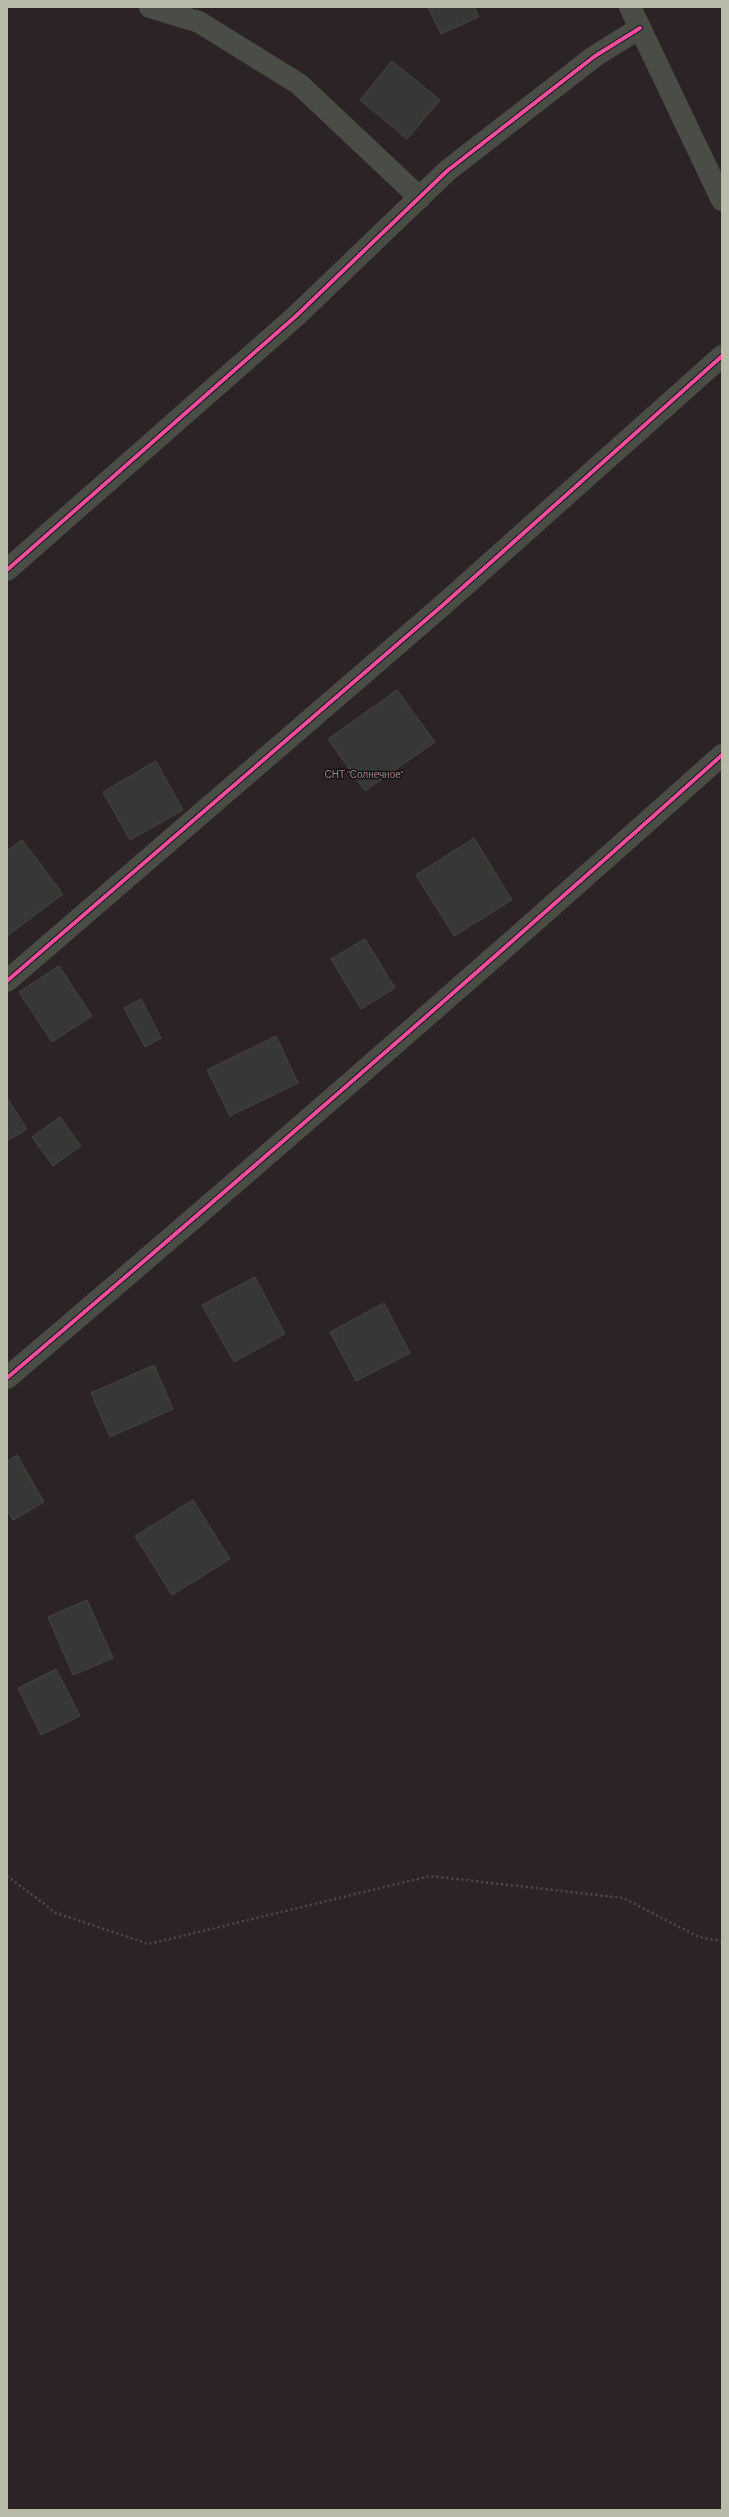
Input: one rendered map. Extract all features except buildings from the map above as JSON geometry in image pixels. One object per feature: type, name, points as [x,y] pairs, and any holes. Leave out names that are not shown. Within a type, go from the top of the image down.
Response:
[{"type":"street","points":[[150,7],[199,22],[299,84],[420,198]]},
{"type":"street","points":[[630,7],[722,200]]},
{"type":"street","points":[[7,570],[296,316],[447,172],[595,56],[640,28]]},
{"type":"street","points":[[7,982],[443,605],[722,356]]},
{"type":"street","points":[[7,1378],[315,1116],[722,755]]},
{"type":"path","points":[[7,1876],[56,1913],[149,1944],[430,1876],[623,1898],[699,1937],[722,1941]]},
{"type":"green space","name":"СНТ \"Солнечное\"","points":[[7,7],[722,7],[722,2510],[7,2510]]},
{"type":"cycle path","points":[[7,570],[296,316],[447,171],[595,56],[640,28]]},
{"type":"cycle path","points":[[7,981],[443,605],[722,356]]},
{"type":"cycle path","points":[[7,1378],[366,1069],[545,913],[722,755]]}]
